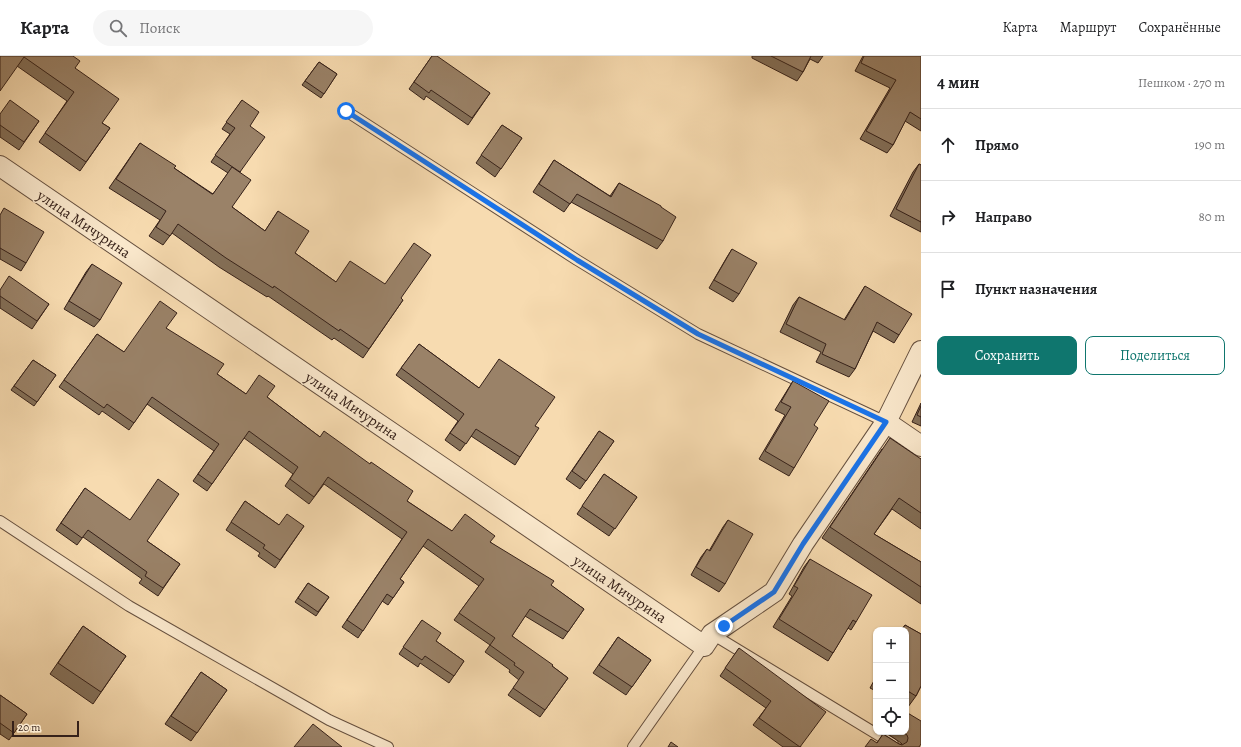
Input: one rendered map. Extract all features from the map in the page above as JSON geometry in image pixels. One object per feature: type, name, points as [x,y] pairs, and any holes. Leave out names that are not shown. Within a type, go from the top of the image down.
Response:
[{"type":"street","name":"улица Мичурина","points":[[0,166],[708,640]]},
{"type":"street","points":[[708,640],[724,626],[774,592],[803,544],[886,422],[921,352]]},
{"type":"street","points":[[886,422],[921,446]]},
{"type":"lane","points":[[346,111],[577,260],[698,334],[886,422]]},
{"type":"lane","points":[[0,521],[129,606],[328,720],[388,747]]},
{"type":"lane","points":[[633,747],[708,640],[896,746]]},
{"type":"building","points":[[0,56],[73,56],[80,61],[75,68],[119,99],[102,123],[110,128],[86,162],[45,133],[74,92],[24,57],[0,91]]},
{"type":"building","points":[[432,56],[437,56],[490,93],[472,118],[431,90],[429,93],[414,82]]},
{"type":"building","points":[[771,56],[811,56],[803,72]]},
{"type":"building","points":[[864,56],[921,56],[921,119],[910,112],[893,145],[866,131],[896,80],[861,63]]},
{"type":"building","points":[[319,62],[337,74],[324,94],[305,81]]},
{"type":"building","points":[[10,100],[39,121],[24,142],[0,125],[0,114]]},
{"type":"building","points":[[242,100],[259,112],[250,126],[265,137],[240,172],[215,155],[235,128],[226,122]]},
{"type":"building","points":[[502,125],[522,138],[501,169],[481,155]]},
{"type":"building","points":[[140,143],[176,166],[174,168],[212,194],[232,167],[251,180],[232,207],[265,231],[278,211],[309,231],[295,253],[336,282],[350,261],[385,284],[414,243],[431,255],[401,298],[403,300],[369,349],[340,329],[339,331],[274,286],[273,288],[226,258],[178,224],[170,236],[156,227],[166,211],[116,179]]},
{"type":"building","points":[[554,160],[611,197],[619,183],[661,206],[676,217],[663,241],[577,194],[570,204],[539,184]]},
{"type":"building","points":[[919,164],[921,165],[921,222],[896,209]]},
{"type":"building","points":[[4,208],[44,232],[26,263],[0,248],[0,215]]},
{"type":"building","points":[[732,249],[757,263],[739,294],[714,280]]},
{"type":"building","points":[[92,264],[122,283],[100,320],[69,301]]},
{"type":"building","points":[[9,276],[49,304],[37,321],[0,296],[0,290]]},
{"type":"building","points":[[865,286],[912,314],[899,335],[877,322],[855,369],[822,354],[826,344],[786,324],[799,297],[845,320]]},
{"type":"building","points":[[160,301],[177,313],[166,328],[224,364],[217,374],[246,394],[259,375],[275,386],[267,397],[320,437],[324,431],[370,464],[371,462],[413,491],[407,501],[452,531],[465,514],[495,536],[490,542],[554,581],[551,585],[584,609],[568,632],[530,609],[512,636],[553,665],[552,666],[568,678],[545,710],[513,688],[524,672],[514,665],[515,663],[490,645],[495,638],[459,613],[484,579],[428,539],[400,579],[404,582],[393,598],[387,594],[363,631],[347,620],[407,532],[328,477],[314,497],[290,479],[298,467],[249,431],[212,484],[198,474],[219,444],[152,397],[134,423],[107,404],[104,408],[64,380],[97,334],[124,352]]},
{"type":"building","points":[[419,344],[479,388],[499,359],[555,397],[535,426],[539,428],[520,457],[476,429],[466,444],[450,433],[464,414],[401,368]]},
{"type":"building","points":[[33,360],[56,375],[37,402],[14,386]]},
{"type":"building","points":[[793,381],[829,401],[814,425],[818,428],[794,468],[765,451],[791,407],[781,402]]},
{"type":"building","points":[[921,406],[921,417],[917,415]]},
{"type":"building","points":[[599,431],[614,441],[586,481],[572,471]]},
{"type":"building","points":[[890,438],[921,459],[921,513],[899,498],[874,534],[921,562],[921,587],[830,527]]},
{"type":"building","points":[[604,474],[637,497],[615,529],[582,506]]},
{"type":"building","points":[[158,479],[179,494],[147,541],[180,564],[163,588],[145,576],[147,572],[88,530],[82,538],[61,523],[85,488],[130,520]]},
{"type":"building","points":[[245,501],[279,525],[287,514],[304,526],[280,560],[263,548],[265,545],[231,522]]},
{"type":"building","points":[[728,520],[753,534],[725,584],[696,567],[707,549],[710,551]]},
{"type":"building","points":[[810,559],[872,595],[856,622],[853,620],[833,653],[779,619],[798,588],[794,586]]},
{"type":"building","points":[[308,583],[329,597],[318,612],[298,598]]},
{"type":"building","points":[[422,620],[441,633],[436,641],[464,661],[454,676],[425,656],[422,660],[403,647]]},
{"type":"building","points":[[83,626],[126,656],[101,692],[58,663]]},
{"type":"building","points":[[909,627],[921,634],[921,686],[916,696],[909,692]]},
{"type":"building","points":[[618,637],[651,660],[632,687],[599,665]]},
{"type":"building","points":[[739,648],[826,712],[800,747],[759,718],[771,701],[725,668]]},
{"type":"building","points":[[201,672],[227,690],[197,733],[171,716]]},
{"type":"building","points":[[0,695],[27,714],[14,733],[0,723]]},
{"type":"building","points":[[909,714],[921,721],[921,744],[919,747],[865,747],[871,739],[877,743],[882,735],[902,745],[907,742]]},
{"type":"building","points":[[313,724],[342,747],[294,747]]},
{"type":"building","points":[[671,742],[678,747],[668,747]]},
{"type":"route","points":[[346,111],[577,260],[698,334],[886,422],[803,544],[774,592],[724,626]]}]
